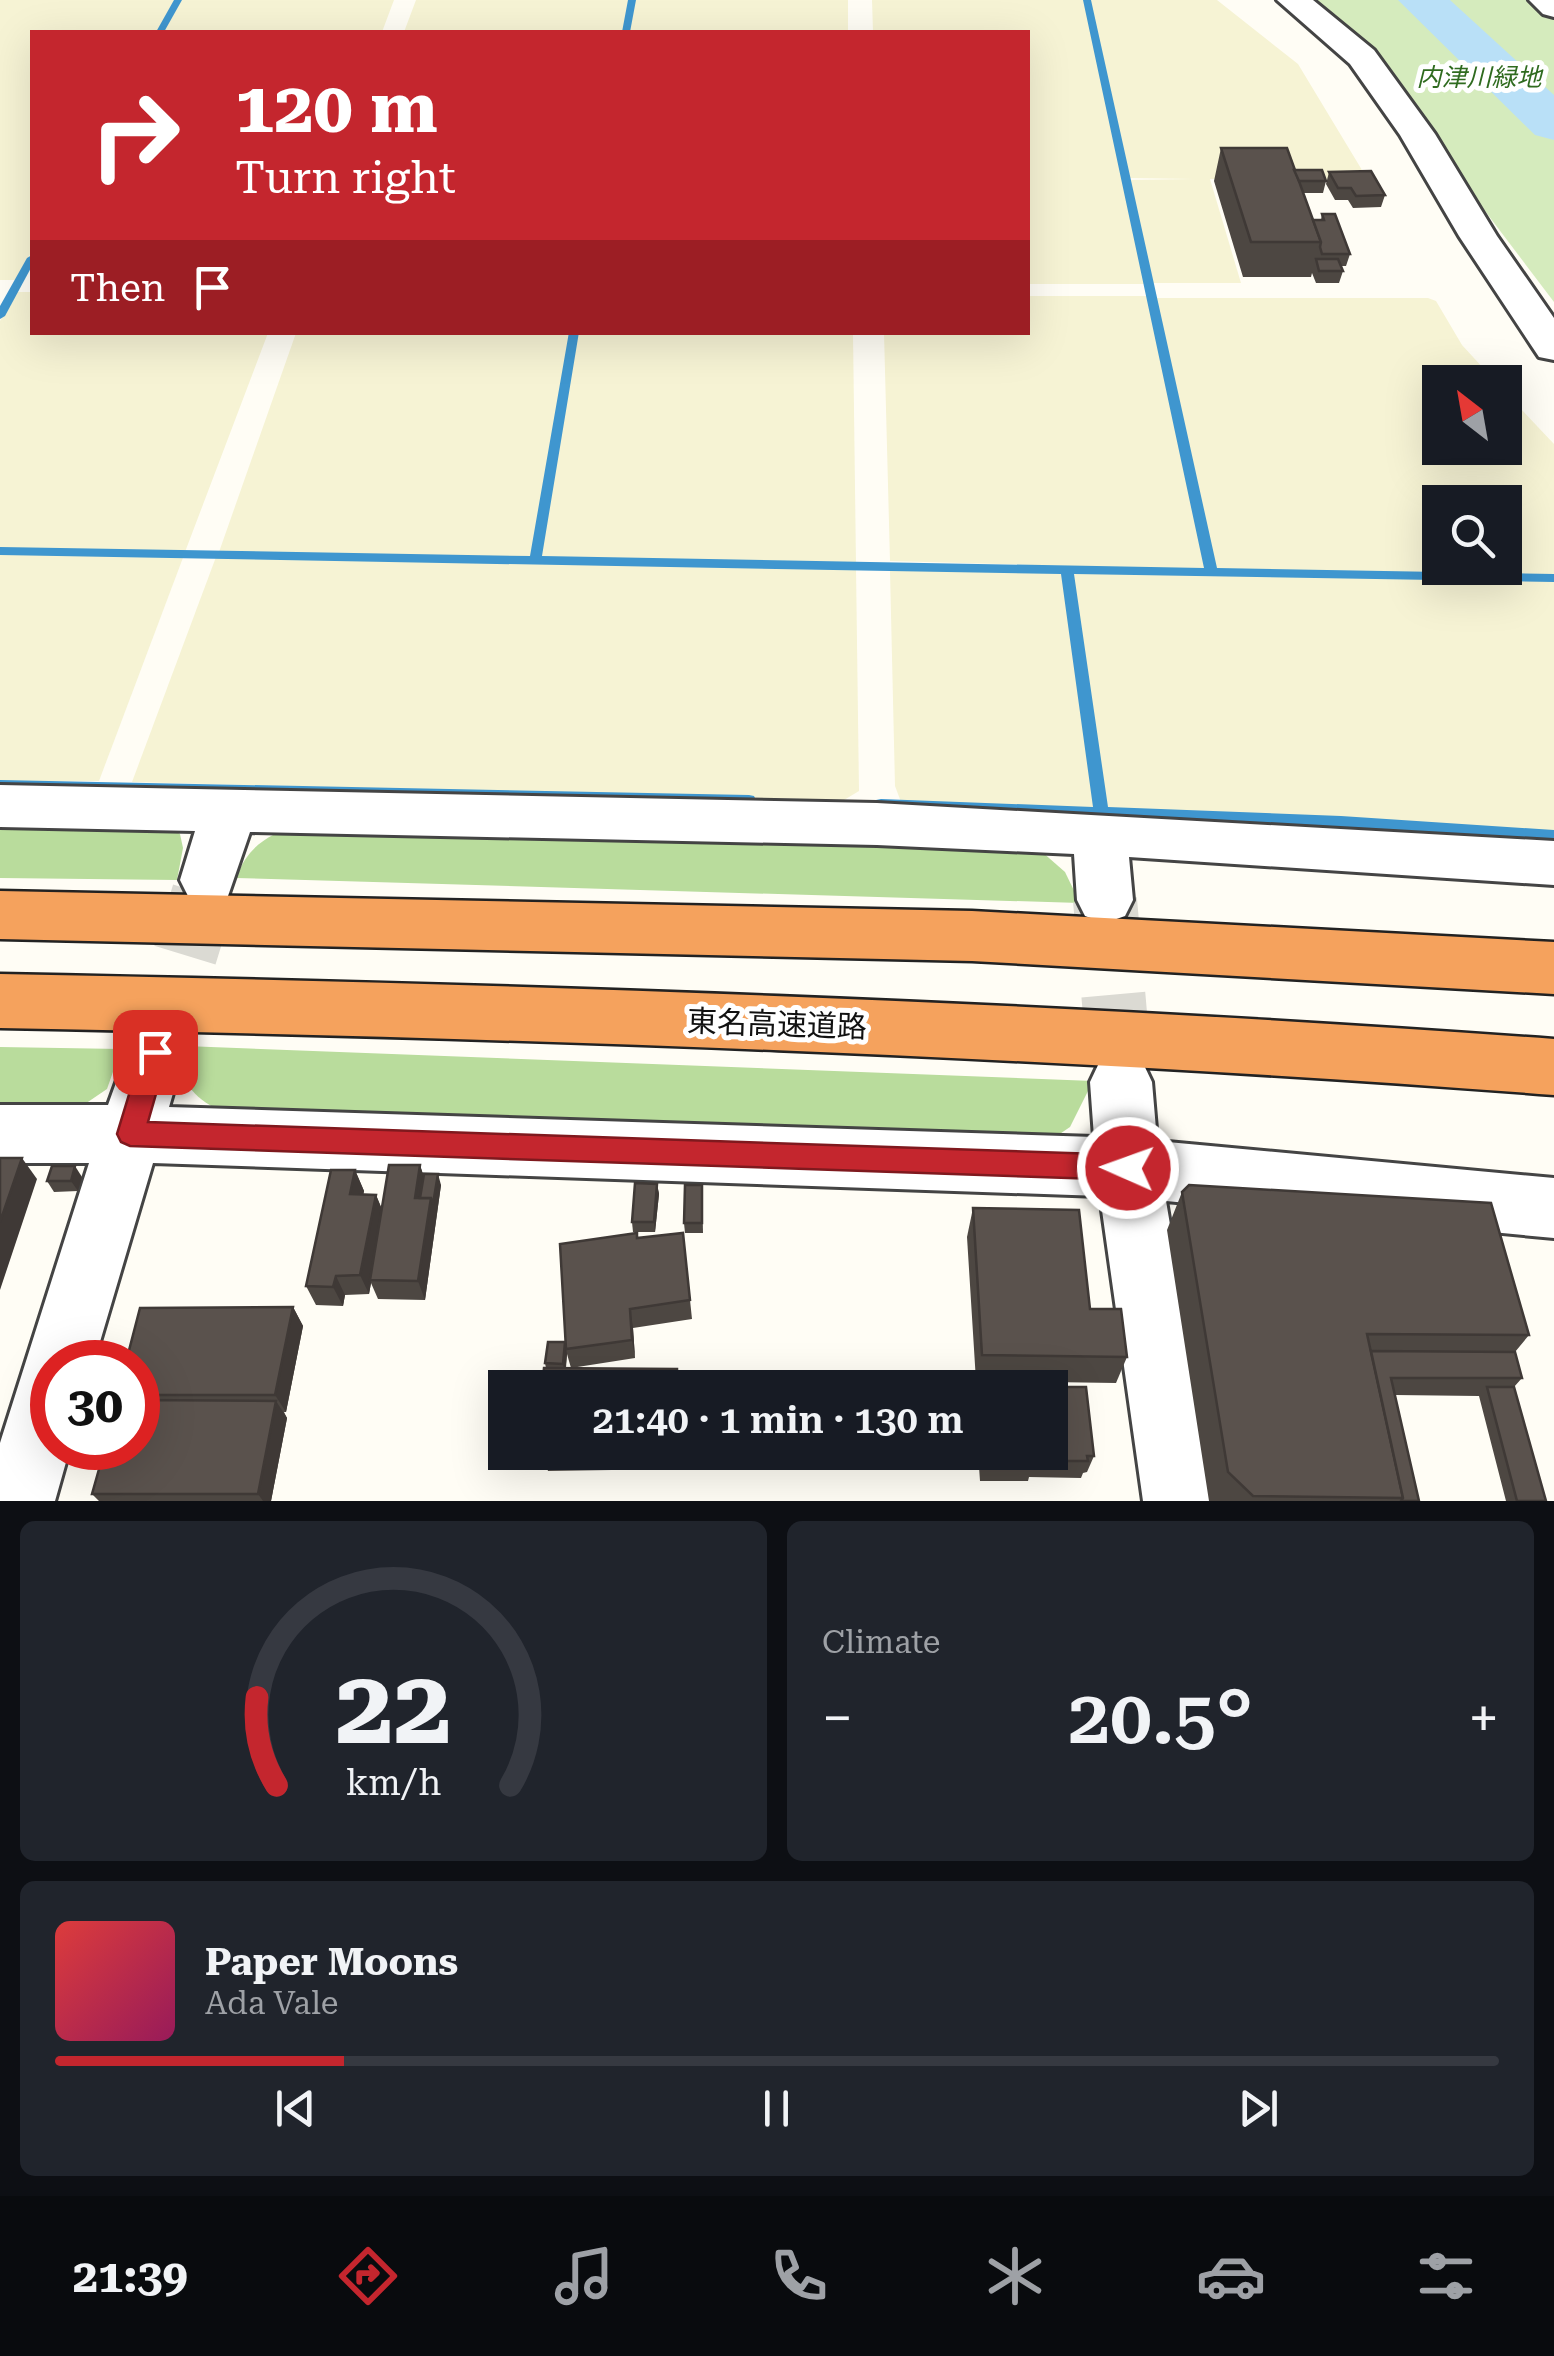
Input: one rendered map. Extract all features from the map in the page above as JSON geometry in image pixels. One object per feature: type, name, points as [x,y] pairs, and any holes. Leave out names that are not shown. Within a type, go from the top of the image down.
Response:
[{"type":"highway","points":[[0,915],[829,930],[1364,954],[1554,968]]},
{"type":"highway","name":"東名高速道路","points":[[0,1001],[807,1024],[1370,1052],[1554,1067]]},
{"type":"street","points":[[1293,0],[1362,57],[1418,134],[1478,236],[1554,348]]},
{"type":"street","points":[[1545,0],[1554,7]]},
{"type":"street","points":[[0,806],[857,824],[1100,834],[1554,863]]},
{"type":"street","points":[[208,880],[228,813]]},
{"type":"street","points":[[1100,834],[1105,900]]},
{"type":"street","points":[[67,1340],[155,1052]]},
{"type":"street","points":[[1121,1082],[1128,1168],[1180,1501]]},
{"type":"street","points":[[0,1134],[130,1134],[1128,1168],[1554,1208]]},
{"type":"street","points":[[18,1501],[30,1461]]},
{"type":"shaded area","points":[[0,0],[176,0],[158,30],[30,30],[30,255],[16,280],[0,280]]},
{"type":"shaded area","points":[[180,0],[394,0],[383,30],[163,30]]},
{"type":"shaded area","points":[[416,0],[630,0],[625,30],[405,30]]},
{"type":"shaded area","points":[[634,0],[848,0],[848,30],[629,30]]},
{"type":"shaded area","points":[[872,0],[1084,0],[1145,284],[1030,284],[1030,30],[873,30]]},
{"type":"shaded area","points":[[1089,0],[1217,0],[1298,64],[1368,180],[1210,179],[1241,283],[1150,283],[1129,180],[1194,179],[1128,178]]},
{"type":"shaded area","points":[[16,292],[30,292],[30,335],[267,335],[185,552],[0,549],[0,321]]},
{"type":"shaded area","points":[[1030,296],[1148,296],[1208,570],[890,561],[884,335],[1030,335]]},
{"type":"shaded area","points":[[1154,298],[1436,301],[1462,345],[1480,365],[1422,365],[1422,465],[1522,465],[1522,410],[1554,444],[1554,575],[1522,574],[1522,485],[1422,485],[1422,573],[1213,569]]},
{"type":"shaded area","points":[[295,335],[572,335],[533,557],[219,552]]},
{"type":"shaded area","points":[[578,335],[853,335],[856,564],[538,558]]},
{"type":"shaded area","points":[[0,553],[184,555],[99,781],[0,781]]},
{"type":"shaded area","points":[[216,557],[856,567],[859,791],[844,800],[132,782]]},
{"type":"shaded area","points":[[905,567],[1066,570],[1097,809],[901,802],[895,786],[890,571]]},
{"type":"shaded area","points":[[1070,571],[1422,578],[1422,585],[1522,585],[1522,579],[1554,580],[1554,836],[1104,810]]},
{"type":"green space","name":"内津川緑地","points":[[1303,0],[1535,0],[1554,15],[1554,302],[1429,137]]},
{"type":"green space","points":[[0,818],[155,820],[180,834],[183,848],[177,880],[0,878]]},
{"type":"green space","points":[[300,823],[1041,851],[1065,872],[1080,903],[236,878],[254,849]]},
{"type":"green space","points":[[185,1046],[1093,1081],[1070,1127],[1042,1146],[228,1115],[206,1103],[186,1081]]},
{"type":"green space","points":[[0,1047],[121,1049],[107,1089],[82,1106],[0,1115]]},
{"type":"building","points":[[1221,148],[1287,148],[1321,242],[1251,242]]},
{"type":"building","points":[[1294,170],[1322,170],[1326,181],[1299,181]]},
{"type":"building","points":[[1371,171],[1385,195],[1356,196],[1351,188],[1338,188],[1329,172]]},
{"type":"building","points":[[1322,214],[1335,214],[1350,254],[1322,254],[1313,220],[1324,220]]},
{"type":"building","points":[[1316,259],[1338,259],[1343,271],[1319,271]]},
{"type":"building","points":[[0,1158],[22,1158],[0,1222]]},
{"type":"building","points":[[389,1165],[420,1165],[415,1198],[431,1198],[418,1281],[370,1280]]},
{"type":"building","points":[[52,1166],[75,1166],[71,1181],[47,1181]]},
{"type":"building","points":[[331,1170],[355,1170],[350,1194],[376,1195],[360,1275],[336,1276],[333,1287],[306,1286]]},
{"type":"building","points":[[424,1174],[438,1174],[433,1204],[431,1198],[420,1198]]},
{"type":"building","points":[[635,1183],[657,1184],[654,1222],[632,1222]]},
{"type":"building","points":[[685,1185],[702,1185],[702,1223],[684,1223]]},
{"type":"building","points":[[1189,1185],[1491,1203],[1529,1335],[1367,1334],[1403,1498],[1253,1496],[1228,1472],[1182,1192]]},
{"type":"building","points":[[973,1208],[1079,1210],[1090,1309],[1121,1309],[1127,1357],[982,1355]]},
{"type":"building","points":[[637,1233],[637,1238],[683,1233],[690,1300],[630,1309],[632,1340],[566,1349],[560,1244]]},
{"type":"building","points":[[293,1307],[275,1395],[160,1395],[160,1340],[132,1340],[140,1308]]},
{"type":"building","points":[[548,1342],[565,1342],[563,1364],[545,1363]]},
{"type":"building","points":[[1371,1351],[1515,1352],[1522,1378],[1391,1378],[1419,1501],[1401,1501]]},
{"type":"building","points":[[544,1368],[677,1369],[677,1370]]},
{"type":"building","points":[[1068,1387],[1086,1387],[1094,1456],[1087,1456],[1088,1461],[1068,1461]]},
{"type":"building","points":[[1487,1387],[1514,1387],[1546,1501],[1517,1501]]},
{"type":"building","points":[[160,1400],[276,1401],[258,1494],[92,1494],[99,1470],[160,1470]]},
{"type":"waterway","points":[[161,30],[178,0]]},
{"type":"waterway","points":[[626,30],[632,0]]},
{"type":"waterway","points":[[1087,0],[1211,571]]},
{"type":"waterway","points":[[1422,0],[1554,124]]},
{"type":"waterway","points":[[0,316],[30,262]]},
{"type":"waterway","points":[[535,560],[573,335]]},
{"type":"waterway","points":[[0,551],[1067,570]]},
{"type":"waterway","points":[[1067,570],[1554,578]]},
{"type":"waterway","points":[[1067,570],[1101,811]]},
{"type":"waterway","points":[[0,785],[749,800]]},
{"type":"waterway","points":[[881,804],[1341,822],[1554,836]]},
{"type":"tunnel","points":[[157,1046],[208,880]]},
{"type":"tunnel","points":[[1105,900],[1121,1082]]},
{"type":"route","points":[[155,1052],[130,1134],[1128,1168]]}]
